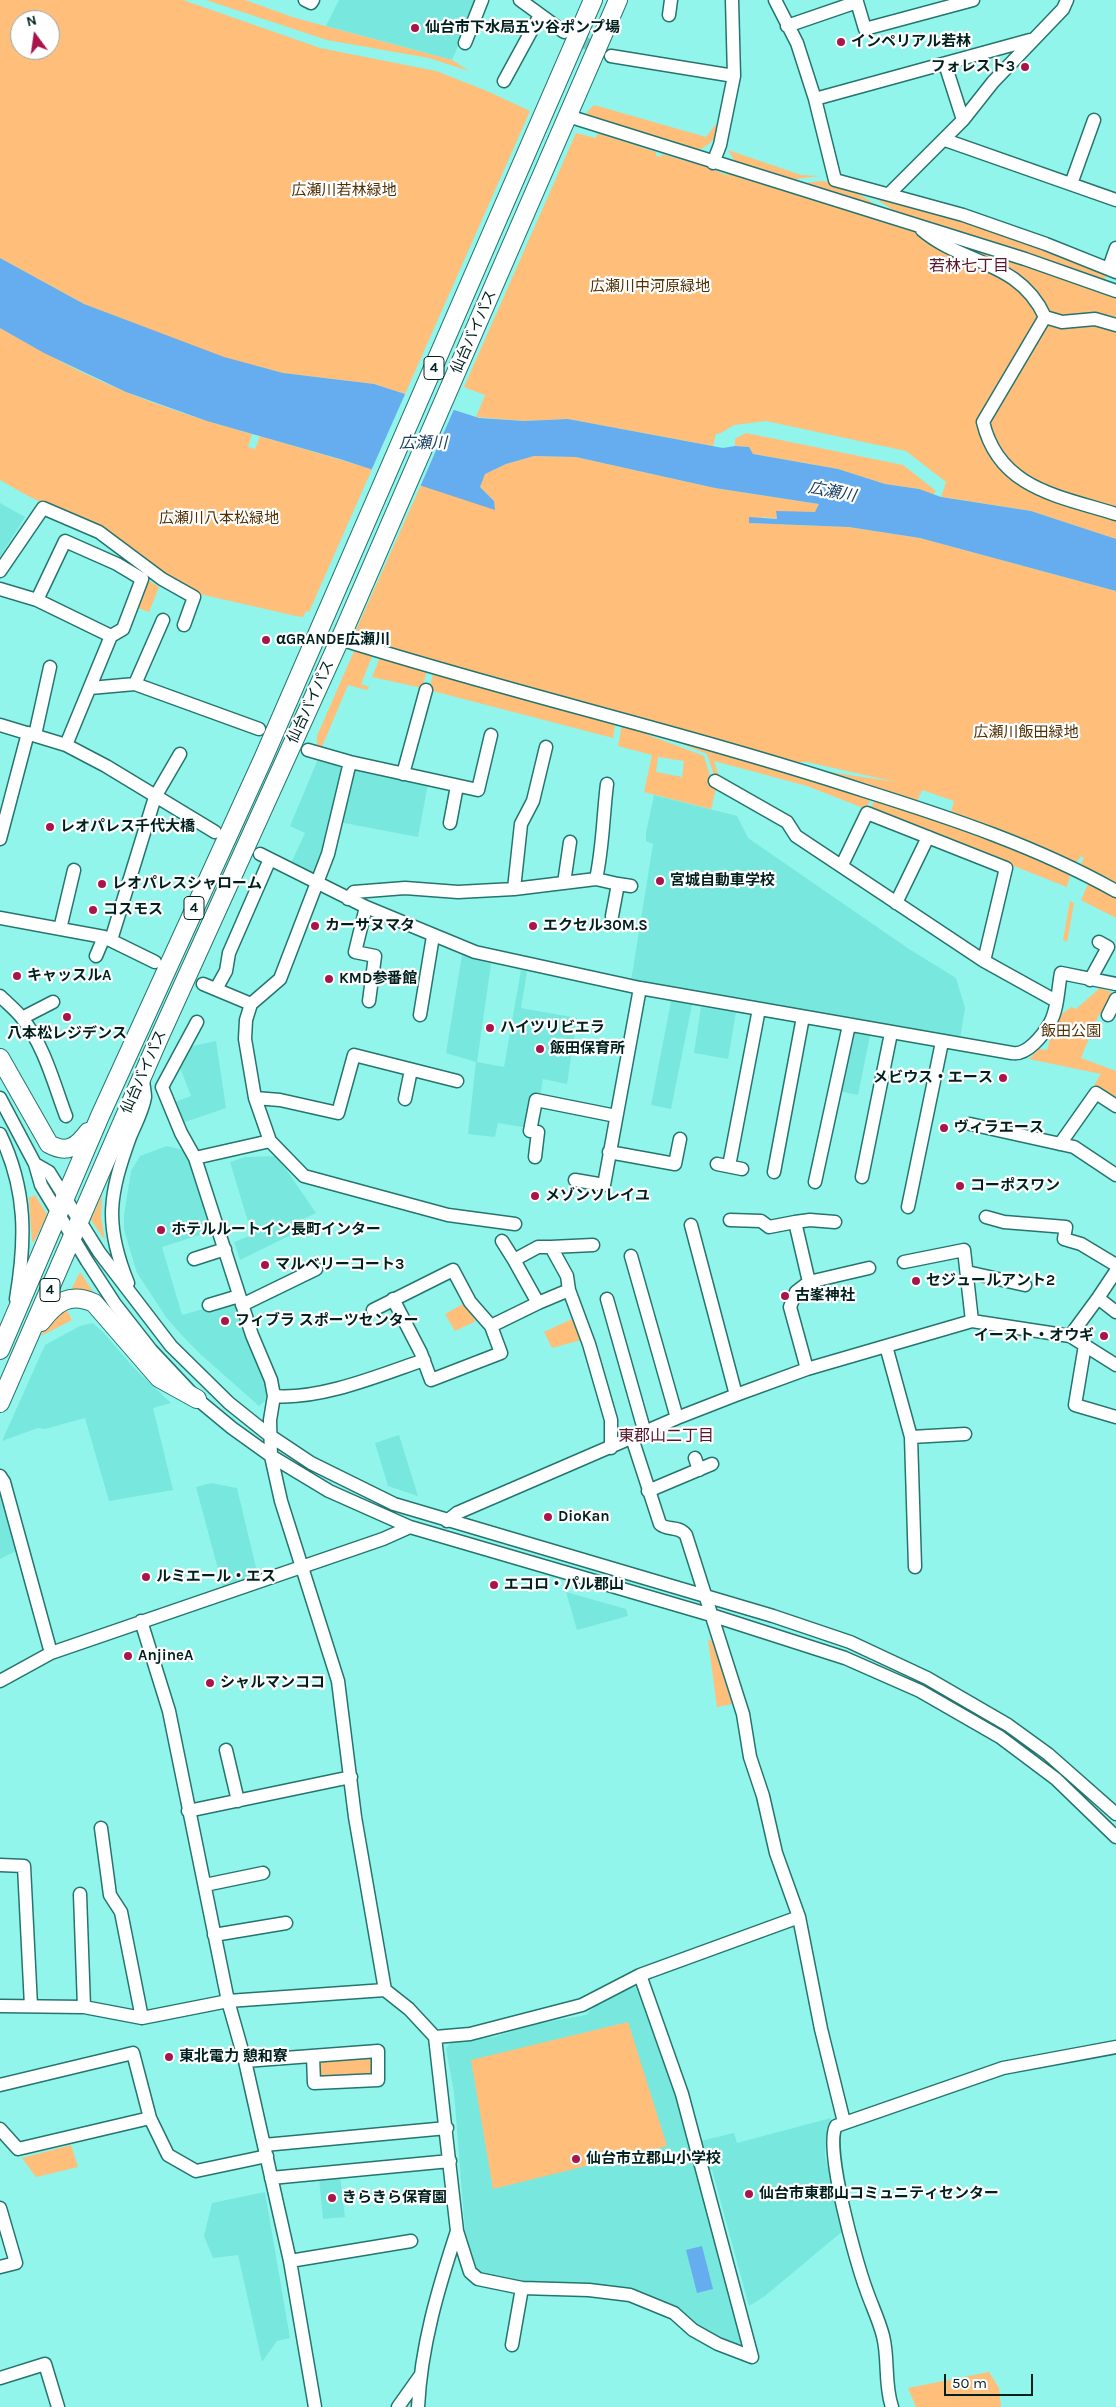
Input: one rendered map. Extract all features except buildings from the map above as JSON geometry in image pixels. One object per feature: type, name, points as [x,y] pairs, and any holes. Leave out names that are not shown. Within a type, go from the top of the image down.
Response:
[{"type":"highway","name":"仙台バイパス","points":[[0,1350],[100,1116],[263,759],[593,0]]},
{"type":"highway","name":"仙台バイパス","points":[[0,1404],[142,1076],[343,634],[618,0]]},
{"type":"highway","points":[[0,1058],[49,1144],[67,1149],[74,1148],[80,1144],[100,1116]]},
{"type":"highway","points":[[27,1342],[52,1308],[59,1302],[74,1298],[87,1300],[105,1313],[142,1361],[159,1378],[197,1399]]},
{"type":"street","points":[[305,0],[311,3],[313,0]]},
{"type":"street","points":[[465,43],[482,0]]},
{"type":"street","points":[[520,0],[564,32]]},
{"type":"street","points":[[669,15],[671,0]]},
{"type":"street","points":[[713,163],[720,145],[734,76],[732,0]]},
{"type":"street","points":[[774,0],[797,43],[816,99],[835,180],[890,193],[994,225],[1113,270],[1116,248]]},
{"type":"street","points":[[787,26],[835,5],[858,2],[865,29],[970,0]]},
{"type":"street","points":[[890,193],[963,120],[993,82],[1031,40],[1063,9],[1067,0]]},
{"type":"street","points":[[504,81],[540,14]]},
{"type":"street","points":[[816,99],[1031,40]]},
{"type":"street","points":[[611,56],[734,76]]},
{"type":"street","points":[[945,64],[963,120]]},
{"type":"street","points":[[1071,184],[1094,120]]},
{"type":"street","points":[[565,121],[713,163],[917,225],[1025,259],[1116,291]]},
{"type":"street","points":[[946,138],[948,141],[1116,200]]},
{"type":"street","points":[[917,225],[936,242],[1008,274],[1031,293],[1045,316],[1062,322],[1095,319],[1116,325]]},
{"type":"street","points":[[1045,316],[983,422],[986,433],[1008,468],[1023,482],[1039,490],[1116,514]]},
{"type":"street","points":[[0,571],[43,508],[99,532],[162,579],[194,597],[184,625]]},
{"type":"street","points":[[37,600],[65,541],[117,564],[142,579],[123,629],[111,636],[66,745]]},
{"type":"street","points":[[0,589],[37,600],[111,636]]},
{"type":"street","points":[[135,684],[163,620]]},
{"type":"street","points":[[343,634],[534,697],[749,754],[879,795],[973,827],[1047,856],[1116,892]]},
{"type":"street","points":[[0,839],[50,667]]},
{"type":"street","points":[[90,688],[135,684],[259,730]]},
{"type":"street","points":[[403,774],[426,690]]},
{"type":"street","points":[[0,726],[66,745],[106,766],[215,832]]},
{"type":"street","points":[[308,750],[350,762],[478,790],[491,735]]},
{"type":"street","points":[[514,889],[521,824],[533,802],[546,747]]},
{"type":"street","points":[[96,956],[108,938],[155,797],[180,754]]},
{"type":"street","points":[[350,762],[328,854],[280,980],[251,1004],[246,1020],[245,1039],[255,1098],[270,1141],[304,1176],[448,1215],[515,1224]]},
{"type":"street","points":[[715,781],[787,822],[796,836],[842,865],[896,903],[984,960],[1056,1001]]},
{"type":"street","points":[[596,879],[602,853],[602,821],[607,784]]},
{"type":"street","points":[[450,823],[457,786]]},
{"type":"street","points":[[842,865],[867,813],[1006,868],[984,960]]},
{"type":"street","points":[[896,903],[928,837]]},
{"type":"street","points":[[564,883],[570,842]]},
{"type":"street","points":[[216,989],[226,970],[230,953],[265,856],[348,899],[432,936],[475,952],[513,962],[640,988],[942,1042],[1021,1054],[1034,1043],[1050,1022],[1061,973],[1116,984]]},
{"type":"street","points":[[60,929],[74,870]]},
{"type":"street","points":[[348,899],[354,892],[405,888],[458,892],[514,889],[596,879],[631,886]]},
{"type":"street","points":[[612,916],[618,884]]},
{"type":"street","points":[[366,907],[356,952],[375,956],[369,1001]]},
{"type":"street","points":[[0,918],[108,938],[155,962]]},
{"type":"street","points":[[420,1015],[432,936]]},
{"type":"street","points":[[1090,980],[1108,947],[1099,942]]},
{"type":"street","points":[[203,984],[251,1004]]},
{"type":"street","points":[[575,1180],[608,1185],[610,1152],[640,988]]},
{"type":"street","points":[[0,996],[22,1018],[40,1047],[66,1116]]},
{"type":"street","points":[[1108,1015],[1116,999]]},
{"type":"street","points":[[22,1018],[53,1002]]},
{"type":"street","points":[[729,1166],[759,1009]]},
{"type":"street","points":[[774,1172],[803,1017]]},
{"type":"street","points":[[197,1022],[162,1087],[181,1133],[195,1158],[252,1334],[266,1364],[274,1396],[269,1436],[271,1456],[281,1501],[338,1681],[355,1817],[384,1990]]},
{"type":"street","points":[[815,1182],[849,1025]]},
{"type":"street","points":[[862,1177],[891,1033]]},
{"type":"street","points":[[908,1207],[942,1042]]},
{"type":"street","points":[[255,1098],[280,1100],[338,1113],[354,1055],[457,1081]]},
{"type":"street","points":[[404,1099],[412,1070]]},
{"type":"street","points":[[135,1301],[114,1243],[111,1212],[118,1169],[145,1097],[142,1076]]},
{"type":"street","points":[[1060,1144],[1096,1093],[1116,1106]]},
{"type":"street","points":[[0,1098],[36,1164],[49,1172],[72,1237],[121,1311],[151,1350],[197,1399],[232,1428],[271,1456],[328,1491],[410,1527],[711,1615],[846,1658],[920,1691],[1000,1737],[1056,1780],[1116,1837]]},
{"type":"street","points":[[535,1157],[538,1132],[530,1131],[536,1100],[616,1116]]},
{"type":"street","points":[[970,1124],[1074,1147],[1116,1175]]},
{"type":"street","points":[[0,1134],[15,1170],[22,1209],[24,1242],[13,1319]]},
{"type":"street","points":[[610,1152],[675,1164],[680,1138]]},
{"type":"street","points":[[195,1158],[270,1141]]},
{"type":"street","points":[[62,1206],[79,1220],[99,1252],[135,1301],[171,1346],[209,1386],[269,1436],[326,1472],[394,1504],[705,1596],[850,1642],[927,1678],[1008,1725],[1048,1754],[1116,1814]]},
{"type":"street","points":[[986,1217],[1004,1222],[1066,1227],[1064,1239],[1081,1244],[1116,1265]]},
{"type":"street","points":[[730,1220],[760,1221],[769,1227],[810,1220],[835,1222]]},
{"type":"street","points":[[795,1222],[810,1282]]},
{"type":"street","points":[[691,1225],[736,1396]]},
{"type":"street","points":[[502,1241],[538,1303]]},
{"type":"street","points":[[514,1260],[538,1248],[593,1245]]},
{"type":"street","points":[[550,1247],[567,1276],[589,1344],[611,1420],[611,1448]]},
{"type":"street","points":[[194,1259],[224,1249]]},
{"type":"street","points":[[904,1262],[964,1250],[972,1321]]},
{"type":"street","points":[[631,1256],[677,1418]]},
{"type":"street","points":[[807,1369],[790,1307],[796,1292],[810,1282],[869,1268]]},
{"type":"street","points":[[210,1305],[241,1300],[316,1269]]},
{"type":"street","points":[[373,1310],[393,1299],[453,1270],[470,1302],[491,1326],[501,1353],[431,1380],[424,1360],[393,1299]]},
{"type":"street","points":[[1070,1336],[1116,1271]]},
{"type":"street","points":[[967,1272],[1025,1285]]},
{"type":"street","points":[[491,1326],[570,1290]]},
{"type":"street","points":[[1098,1298],[1116,1312]]},
{"type":"street","points":[[607,1299],[645,1433]]},
{"type":"street","points":[[447,1520],[457,1513],[677,1418],[807,1369],[972,1321],[1070,1336],[1116,1365]]},
{"type":"street","points":[[1084,1345],[1075,1405],[1116,1417]]},
{"type":"street","points":[[886,1346],[911,1437],[915,1567]]},
{"type":"street","points":[[274,1396],[324,1390],[424,1360]]},
{"type":"street","points":[[911,1437],[965,1434]]},
{"type":"street","points":[[632,1438],[660,1524],[665,1528],[684,1532],[743,1714],[750,1757],[763,1796],[776,1853],[799,1917],[821,2029],[844,2122]]},
{"type":"street","points":[[648,1491],[697,1464],[712,1464]]},
{"type":"street","points":[[0,1476],[4,1482],[51,1653]]},
{"type":"street","points":[[0,1681],[51,1653],[382,1540],[410,1527]]},
{"type":"street","points":[[141,1621],[169,1711],[228,2001],[245,2061],[290,2261],[316,2407]]},
{"type":"street","points":[[226,1750],[238,1800]]},
{"type":"street","points":[[188,1811],[351,1778]]},
{"type":"street","points":[[101,1828],[110,1895],[120,1912],[142,2018]]},
{"type":"street","points":[[0,1865],[24,1866],[31,2006]]},
{"type":"street","points":[[204,1885],[263,1873]]},
{"type":"street","points":[[80,1894],[84,2007]]},
{"type":"street","points":[[435,2037],[470,2034],[582,2005],[640,1976],[799,1917]]},
{"type":"street","points":[[214,1934],[286,1923]]},
{"type":"street","points":[[0,2006],[84,2007],[142,2018],[228,2001],[384,1990],[409,2009],[435,2037],[447,2128],[457,2231],[470,2272],[478,2279],[522,2288],[589,2290],[630,2295],[674,2313],[693,2330],[718,2344],[752,2357],[682,2094],[640,1976]]},
{"type":"street","points":[[892,2407],[887,2393],[883,2337],[865,2287],[834,2166],[834,2130],[844,2122],[1003,2068],[1116,2046]]},
{"type":"street","points":[[245,2061],[378,2051],[378,2080],[314,2083],[313,2056]]},
{"type":"street","points":[[0,2085],[133,2053],[150,2118],[168,2155],[196,2171],[266,2150],[447,2128]]},
{"type":"street","points":[[0,2129],[18,2149],[150,2118]]},
{"type":"street","points":[[271,2178],[450,2161]]},
{"type":"street","points":[[0,2208],[16,2263],[0,2267]]},
{"type":"street","points":[[418,2407],[420,2376],[430,2318],[457,2231]]},
{"type":"street","points":[[290,2261],[411,2241]]},
{"type":"street","points":[[512,2345],[522,2288]]},
{"type":"street","points":[[0,2378],[45,2364],[58,2407]]},
{"type":"street","points":[[398,2407],[420,2376]]},
{"type":"shaded area","points":[[339,0],[478,0],[452,60],[326,26]]},
{"type":"shaded area","points":[[0,503],[25,517],[0,557]]},
{"type":"shaded area","points":[[318,759],[342,766],[330,834],[315,875],[291,863],[305,833],[290,826]]},
{"type":"shaded area","points":[[351,767],[428,784],[418,837],[339,822]]},
{"type":"shaded area","name":"宮城自動車学校","points":[[654,795],[737,816],[748,838],[909,949],[956,978],[965,1008],[960,1039],[631,981],[653,844],[646,841],[646,833]]},
{"type":"shaded area","name":"飯田保育所","points":[[462,955],[491,964],[477,1062],[504,1067],[521,970],[527,972],[521,1008],[577,1018],[567,1084],[543,1079],[540,1096],[528,1128],[498,1123],[495,1137],[468,1134],[476,1062],[446,1053]]},
{"type":"shaded area","points":[[671,1001],[692,1005],[671,1109],[651,1105]]},
{"type":"shaded area","points":[[701,1007],[736,1012],[728,1059],[694,1053]]},
{"type":"shaded area","points":[[854,1033],[870,1036],[858,1095],[839,1091],[851,1036]]},
{"type":"shaded area","points":[[216,1041],[226,1108],[182,1123],[172,1103],[191,1096],[179,1065],[188,1047]]},
{"type":"shaded area","points":[[167,1146],[187,1151],[212,1231],[162,1247],[182,1315],[234,1300],[265,1381],[267,1391],[265,1401],[259,1406],[198,1352],[178,1331],[166,1317],[137,1273],[124,1230],[124,1215],[131,1171],[140,1156]]},
{"type":"shaded area","points":[[277,1156],[316,1213],[295,1223],[299,1231],[240,1260],[234,1242],[252,1235],[230,1162],[245,1157]]},
{"type":"shaded area","points":[[93,1323],[134,1368],[171,1403],[153,1408],[173,1490],[109,1501],[85,1418],[45,1429],[38,1428],[2,1441],[45,1345],[80,1326]]},
{"type":"shaded area","points":[[399,1435],[418,1496],[388,1486],[375,1443]]},
{"type":"shaded area","points":[[0,1482],[16,1551],[0,1559]]},
{"type":"shaded area","points":[[211,1483],[237,1488],[258,1576],[223,1588],[196,1487]]},
{"type":"shaded area","points":[[566,1592],[626,1609],[628,1616],[577,1630]]},
{"type":"shaded area","name":"仙台市立郡山小学校","points":[[633,1986],[641,1989],[670,2072],[742,2342],[737,2345],[704,2330],[670,2307],[542,2286],[477,2272],[465,2231],[454,2092],[446,2049],[450,2043],[494,2037],[535,2024],[586,2015],[602,1999]]},
{"type":"shaded area","points":[[831,2118],[827,2129],[825,2156],[844,2230],[765,2296],[749,2306],[712,2170],[708,2170],[700,2141],[734,2133],[737,2143]]},
{"type":"shaded area","name":"きらきら保育園","points":[[340,2176],[345,2217],[323,2219],[319,2178]]},
{"type":"shaded area","points":[[265,2192],[290,2338],[277,2341],[262,2362],[238,2255],[213,2258],[204,2236],[212,2203]]},
{"type":"green space","name":"広瀬川若林緑地","points":[[0,0],[183,0],[320,48],[436,71],[487,91],[530,111],[405,394],[374,384],[283,373],[224,358],[84,304],[0,258]]},
{"type":"green space","points":[[206,0],[245,0],[295,18],[452,60],[469,71],[429,58],[327,40]]},
{"type":"green space","points":[[594,105],[706,137],[715,125],[719,127],[716,136],[703,148],[695,152],[588,119],[587,112]]},
{"type":"green space","name":"広瀬川中河原緑地","points":[[576,133],[596,138],[598,133],[656,152],[656,156],[661,157],[662,154],[710,168],[733,178],[726,174],[727,172],[1018,262],[1116,297],[1116,539],[1031,511],[941,497],[946,482],[906,451],[766,421],[734,425],[716,434],[713,446],[568,419],[524,421],[476,417],[485,395],[464,387]]},
{"type":"green space","points":[[728,150],[801,175],[820,176],[788,180],[736,163]]},
{"type":"green space","points":[[822,181],[840,185],[888,212],[794,184]]},
{"type":"green space","points":[[872,196],[933,209],[1108,272],[1104,281],[901,215]]},
{"type":"green space","name":"広瀬川八本松緑地","points":[[0,328],[46,354],[126,392],[189,415],[252,434],[248,447],[255,449],[260,436],[372,469],[309,612],[306,611],[303,617],[296,616],[191,592],[100,529],[28,496],[0,480]]},
{"type":"green space","points":[[746,433],[903,465],[936,491],[933,495],[919,489],[885,484],[838,469],[753,454],[749,447],[735,446],[735,439]]},
{"type":"green space","name":"広瀬川飯田緑地","points":[[534,456],[576,457],[715,488],[819,504],[816,512],[776,512],[777,519],[764,517],[749,523],[849,527],[920,538],[1116,591],[1116,886],[1079,868],[1084,858],[1081,856],[1074,866],[950,815],[954,801],[922,790],[916,804],[822,771],[896,782],[807,762],[792,762],[609,713],[610,708],[604,707],[603,711],[467,672],[359,638],[355,632],[421,485],[453,495],[494,501],[480,487],[484,474],[506,464]]},
{"type":"green space","points":[[148,580],[159,587],[149,612],[138,608]]},
{"type":"green space","points":[[355,649],[373,654],[361,684],[369,687],[367,690],[348,685],[321,749],[317,745],[317,736]]},
{"type":"green space","points":[[380,657],[427,671],[422,688],[372,677]]},
{"type":"green space","points":[[433,673],[615,725],[613,738],[429,690]]},
{"type":"green space","points":[[622,725],[643,730],[648,735],[704,756],[712,782],[717,785],[711,809],[644,792],[652,755],[618,746]],"holes":[[[658,757],[684,761],[682,777],[656,772]]]},
{"type":"green space","points":[[670,739],[872,796],[866,809],[807,786],[714,761],[720,779],[715,778],[707,754]]},
{"type":"green space","points":[[876,797],[1071,872],[1067,887],[870,809]]},
{"type":"green space","points":[[1089,882],[1116,896],[1116,918],[1081,900]]},
{"type":"green space","points":[[1070,901],[1074,903],[1067,942],[1063,940]]},
{"type":"green space","name":"飯田公園","points":[[1100,988],[1111,992],[1113,996],[1104,1015],[1099,1014],[1081,1058],[1116,1071],[1116,1099],[1094,1085],[1101,1074],[1029,1059],[1039,1049],[1047,1050],[1056,1019],[1071,1007],[1076,1009]]},
{"type":"green space","points":[[35,1195],[47,1215],[34,1242],[32,1241],[29,1198]]},
{"type":"green space","points":[[102,1195],[101,1217],[105,1240],[91,1220]]},
{"type":"green space","points":[[80,1272],[97,1298],[84,1291],[71,1290]]},
{"type":"green space","points":[[463,1304],[476,1321],[455,1331],[445,1314]]},
{"type":"green space","points":[[65,1307],[72,1320],[41,1336],[49,1321]]},
{"type":"green space","points":[[572,1319],[581,1340],[552,1348],[544,1332]]},
{"type":"green space","points":[[708,1639],[713,1642],[732,1704],[717,1707]]},
{"type":"green space","points":[[628,2022],[667,2146],[493,2189],[471,2060]]},
{"type":"green space","points":[[367,2057],[371,2060],[373,2070],[368,2077],[325,2079],[320,2076],[318,2070],[322,2061]]},
{"type":"green space","points":[[71,2145],[78,2167],[36,2177],[22,2158]]},
{"type":"green space","points":[[989,2372],[999,2388],[1001,2407],[916,2407],[908,2388]]},
{"type":"water","name":"広瀬川","points":[[0,258],[84,304],[224,357],[283,373],[374,384],[479,418],[524,421],[568,419],[723,448],[735,446],[749,447],[753,454],[838,469],[885,484],[919,489],[941,497],[1031,511],[1116,539],[1116,591],[920,538],[849,527],[749,523],[749,517],[777,519],[776,511],[815,512],[819,504],[715,488],[576,457],[534,456],[506,464],[485,474],[480,487],[494,501],[495,510],[340,459],[207,421],[126,392],[44,353],[0,328]]},
{"type":"water","points":[[702,2246],[713,2289],[697,2293],[686,2250]]},
{"type":"pier","points":[[406,392],[455,407],[420,487],[371,471]]},
{"type":"tunnel","points":[[569,34],[604,53]]},
{"type":"place","name":"仙台市下水局五ツ谷ポンプ場","points":[[415,28]]},
{"type":"place","name":"インペリアル若林","points":[[841,42]]},
{"type":"place","name":"フォレスト3","points":[[1025,67]]},
{"type":"place","name":"αGRANDE広瀬川","points":[[266,640]]},
{"type":"place","name":"レオパレス千代大橋","points":[[50,827]]},
{"type":"place","name":"宮城自動車学校","points":[[660,881]]},
{"type":"place","name":"レオパレスシャローム","points":[[102,884]]},
{"type":"place","name":"コスモス","points":[[93,910]]},
{"type":"place","name":"カーサヌマタ","points":[[315,926]]},
{"type":"place","name":"エクセル30M.S","points":[[533,926]]},
{"type":"place","name":"キャッスルA","points":[[17,976]]},
{"type":"place","name":"KMD参番館","points":[[329,979]]},
{"type":"place","name":"八本松レジデンス","points":[[67,1017]]},
{"type":"place","name":"ハイツリビエラ","points":[[490,1028]]},
{"type":"place","name":"飯田保育所","points":[[540,1049]]},
{"type":"place","name":"メビウス・エース","points":[[1003,1078]]},
{"type":"place","name":"ヴィラエース","points":[[944,1128]]},
{"type":"place","name":"コーポスワン","points":[[960,1186]]},
{"type":"place","name":"メゾンソレイユ","points":[[535,1196]]},
{"type":"place","name":"ホテルルートイン長町インター","points":[[161,1230]]},
{"type":"place","name":"マルベリーコート3","points":[[265,1265]]},
{"type":"place","name":"セジュールアント2","points":[[916,1281]]},
{"type":"place","name":"古峯神社","points":[[785,1296]]},
{"type":"place","name":"フィブラ スポーツセンター","points":[[225,1321]]},
{"type":"place","name":"イースト・オウギ","points":[[1104,1336]]},
{"type":"place","name":"DioKan","points":[[548,1517]]},
{"type":"place","name":"ルミエール・エス","points":[[146,1577]]},
{"type":"place","name":"エコロ・パル郡山","points":[[494,1585]]},
{"type":"place","name":"AnjineA","points":[[128,1656]]},
{"type":"place","name":"シャルマンココ","points":[[210,1683]]},
{"type":"place","name":"東北電力 憩和寮","points":[[169,2057]]},
{"type":"place","name":"仙台市立郡山小学校","points":[[576,2159]]},
{"type":"place","name":"仙台市東郡山コミュニティセンター","points":[[749,2194]]},
{"type":"place","name":"きらきら保育園","points":[[332,2198]]},
{"type":"district","name":"若林七丁目","points":[[969,266]]},
{"type":"district","name":"東郡山二丁目","points":[[666,1436]]}]
